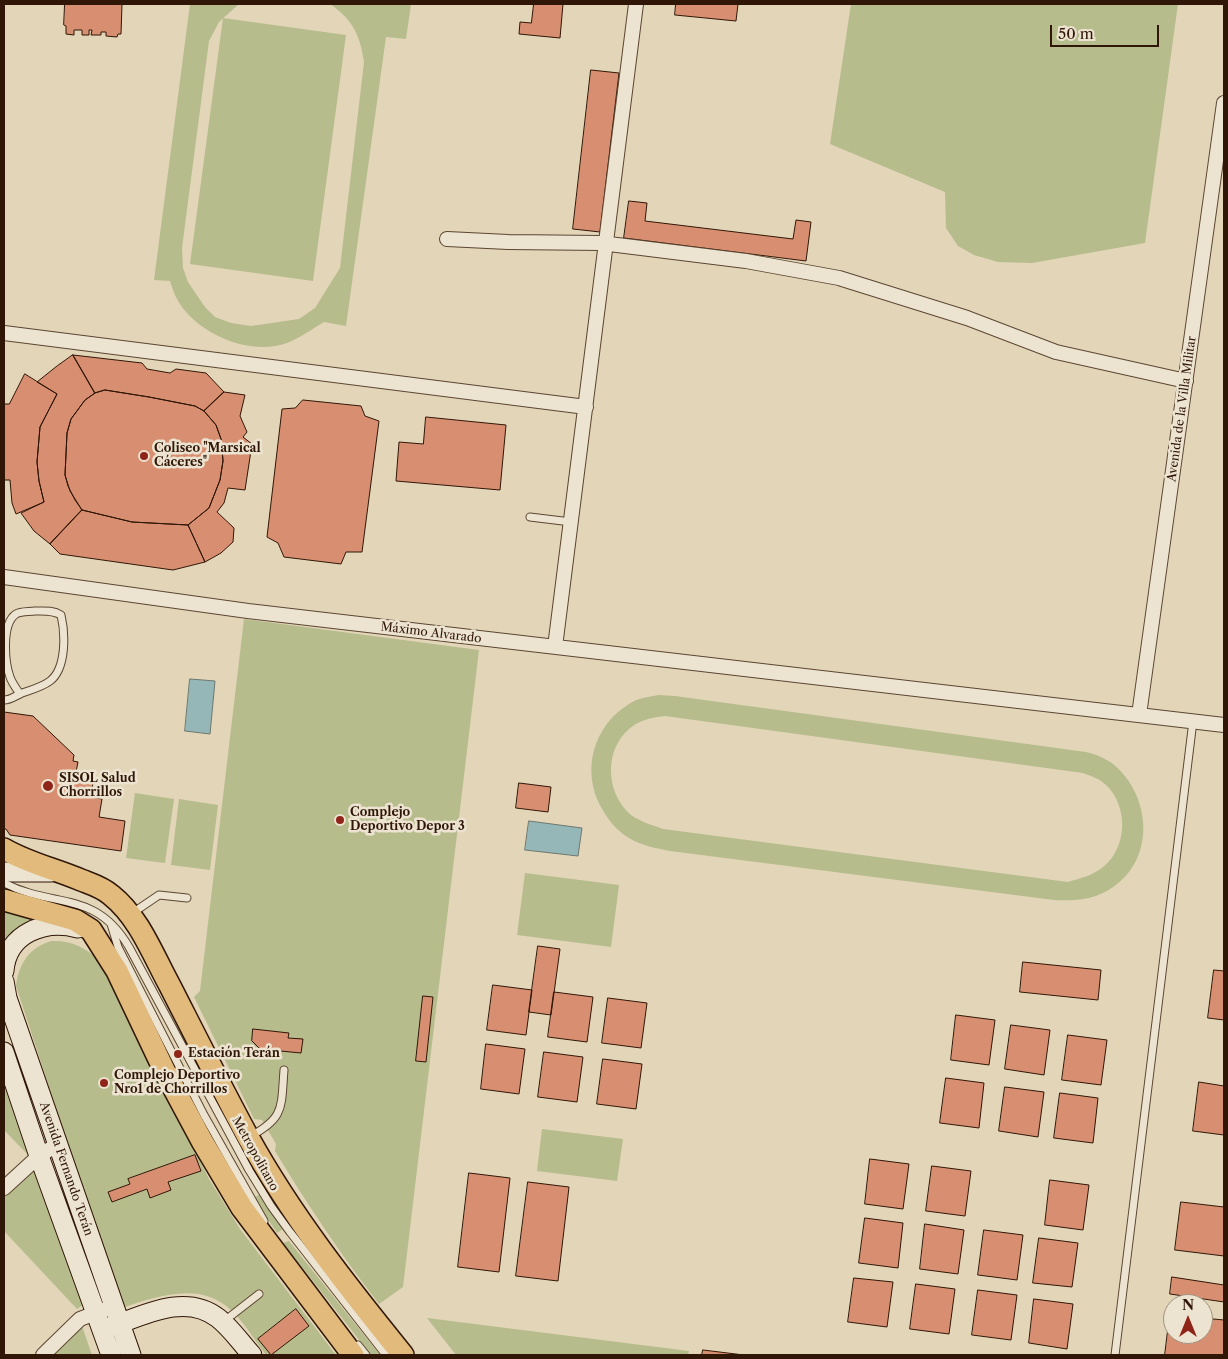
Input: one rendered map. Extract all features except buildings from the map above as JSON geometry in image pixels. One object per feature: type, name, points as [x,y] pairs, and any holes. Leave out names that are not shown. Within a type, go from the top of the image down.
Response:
[{"type":"main road","points":[[4,849],[30,862],[65,873],[99,887],[110,893],[130,914],[248,1138],[283,1196],[349,1288],[403,1355]]},
{"type":"main road","points":[[4,872],[65,873]]},
{"type":"main road","points":[[4,900],[75,920],[91,930],[104,932]]},
{"type":"main road","points":[[4,971],[6,959],[14,945],[27,934],[43,926],[60,924],[86,932],[104,932]]},
{"type":"main road","points":[[104,932],[117,971],[192,1124],[238,1200],[316,1307],[354,1348]]},
{"type":"main road","name":"Avenida Fernando Terán","points":[[5,993],[131,1355]]},
{"type":"main road","name":"Avenida Fernando Terán","points":[[4,1052],[38,1156],[111,1355]]},
{"type":"main road","points":[[99,1321],[117,1315],[172,1306],[195,1307],[216,1316],[252,1355]]},
{"type":"street","points":[[555,647],[636,4]]},
{"type":"street","name":"Avenida de la Villa Militar","points":[[1139,715],[1224,103]]},
{"type":"street","points":[[447,239],[606,244],[746,261],[839,278],[967,318],[1056,352],[1186,381]]},
{"type":"street","points":[[4,333],[586,407]]},
{"type":"street","name":"Máximo Alvarado","points":[[4,577],[248,611],[1224,725]]},
{"type":"street","points":[[4,1188],[38,1156],[58,1144]]},
{"type":"street","points":[[43,1355],[80,1319],[99,1321]]},
{"type":"lane","points":[[530,516],[571,522]]},
{"type":"lane","points":[[4,700],[8,700],[50,681],[60,665],[64,647],[64,626],[61,614],[56,611],[16,614],[7,629],[6,663],[10,679],[20,694]]},
{"type":"lane","points":[[1115,1355],[1193,721]]},
{"type":"lane","name":"Metropolitano","points":[[4,882],[28,893],[81,904],[93,909],[104,932],[118,947],[204,1115],[266,1224]]},
{"type":"lane","points":[[130,914],[159,895],[187,898]]},
{"type":"lane","name":"Metropolitano","points":[[104,932],[117,929],[130,949],[249,1170],[271,1206],[386,1355]]},
{"type":"lane","points":[[248,1138],[267,1128],[281,1110],[284,1070]]},
{"type":"lane","points":[[288,1256],[329,1310]]},
{"type":"lane","points":[[223,1322],[259,1294]]},
{"type":"lane","points":[[354,1348],[366,1355]]},
{"type":"green space","points":[[190,4],[239,4],[219,22],[209,41],[182,248],[183,268],[188,282],[205,307],[215,317],[231,323],[251,326],[299,319],[315,308],[340,268],[364,62],[358,36],[350,22],[330,4],[411,4],[406,39],[386,37],[346,326],[324,322],[292,341],[272,347],[241,344],[210,332],[185,311],[174,293],[170,281],[154,280]]},
{"type":"green space","points":[[851,4],[1178,4],[1145,243],[1032,263],[998,262],[974,255],[958,246],[946,228],[945,192],[830,144]]},
{"type":"green space","points":[[223,18],[346,35],[313,281],[190,264]]},
{"type":"green space","name":"Complejo Deportivo Depor 3","points":[[244,619],[479,650],[403,1287],[379,1304],[299,1190],[275,1151],[276,1144],[262,1120],[254,1119],[194,997],[200,991]]},
{"type":"green space","points":[[658,695],[1093,754],[1113,764],[1126,777],[1135,792],[1141,809],[1143,826],[1142,844],[1136,860],[1127,875],[1113,887],[1099,895],[1077,900],[1054,900],[670,851],[644,845],[634,841],[617,829],[601,807],[592,779],[592,764],[594,750],[599,737],[617,713],[632,702]],"holes":[[[665,716],[1083,773],[1106,785],[1119,804],[1122,827],[1121,839],[1111,859],[1103,867],[1091,875],[1068,882],[663,829],[631,815],[622,805],[612,781],[611,768],[618,743],[625,733],[643,721]]]},
{"type":"green space","points":[[135,793],[174,799],[165,863],[126,858]]},
{"type":"green space","points":[[179,799],[218,805],[210,870],[171,865]]},
{"type":"green space","points":[[525,873],[619,885],[611,947],[517,935]]},
{"type":"green space","points":[[4,904],[46,919],[33,921],[22,926],[4,942]]},
{"type":"green space","name":"Complejo Deportivo Nro1 de Chorrillos","points":[[51,941],[77,945],[98,959],[209,1179],[240,1229],[336,1355],[266,1355],[231,1310],[219,1301],[205,1295],[191,1293],[163,1296],[121,1308],[16,986],[17,978],[26,958],[31,952]]},
{"type":"green space","points":[[4,1075],[31,1158],[4,1130]]},
{"type":"green space","points":[[542,1129],[623,1139],[617,1181],[537,1171]]},
{"type":"green space","points":[[35,1167],[86,1303],[77,1309],[4,1231],[4,1195]]},
{"type":"green space","points":[[260,1194],[283,1229],[277,1233],[254,1198]]},
{"type":"green space","points":[[289,1241],[380,1355],[371,1355],[283,1243]]},
{"type":"green space","points":[[427,1318],[689,1351],[688,1355],[456,1355]]},
{"type":"green space","points":[[82,1326],[92,1355],[53,1354]]},
{"type":"water","points":[[190,679],[215,681],[210,734],[185,731]]},
{"type":"water","points":[[529,821],[582,828],[578,856],[525,850]]},
{"type":"place","name":"Coliseo \"Marsical Cáceres\"","points":[[144,456]]},
{"type":"place","name":"SISOL Salud Chorrillos","points":[[48,786]]},
{"type":"place","name":"Complejo Deportivo Depor 3","points":[[340,820]]},
{"type":"place","name":"Estación Terán","points":[[178,1054]]},
{"type":"place","name":"Complejo Deportivo Nro1 de Chorrillos","points":[[104,1083]]}]
